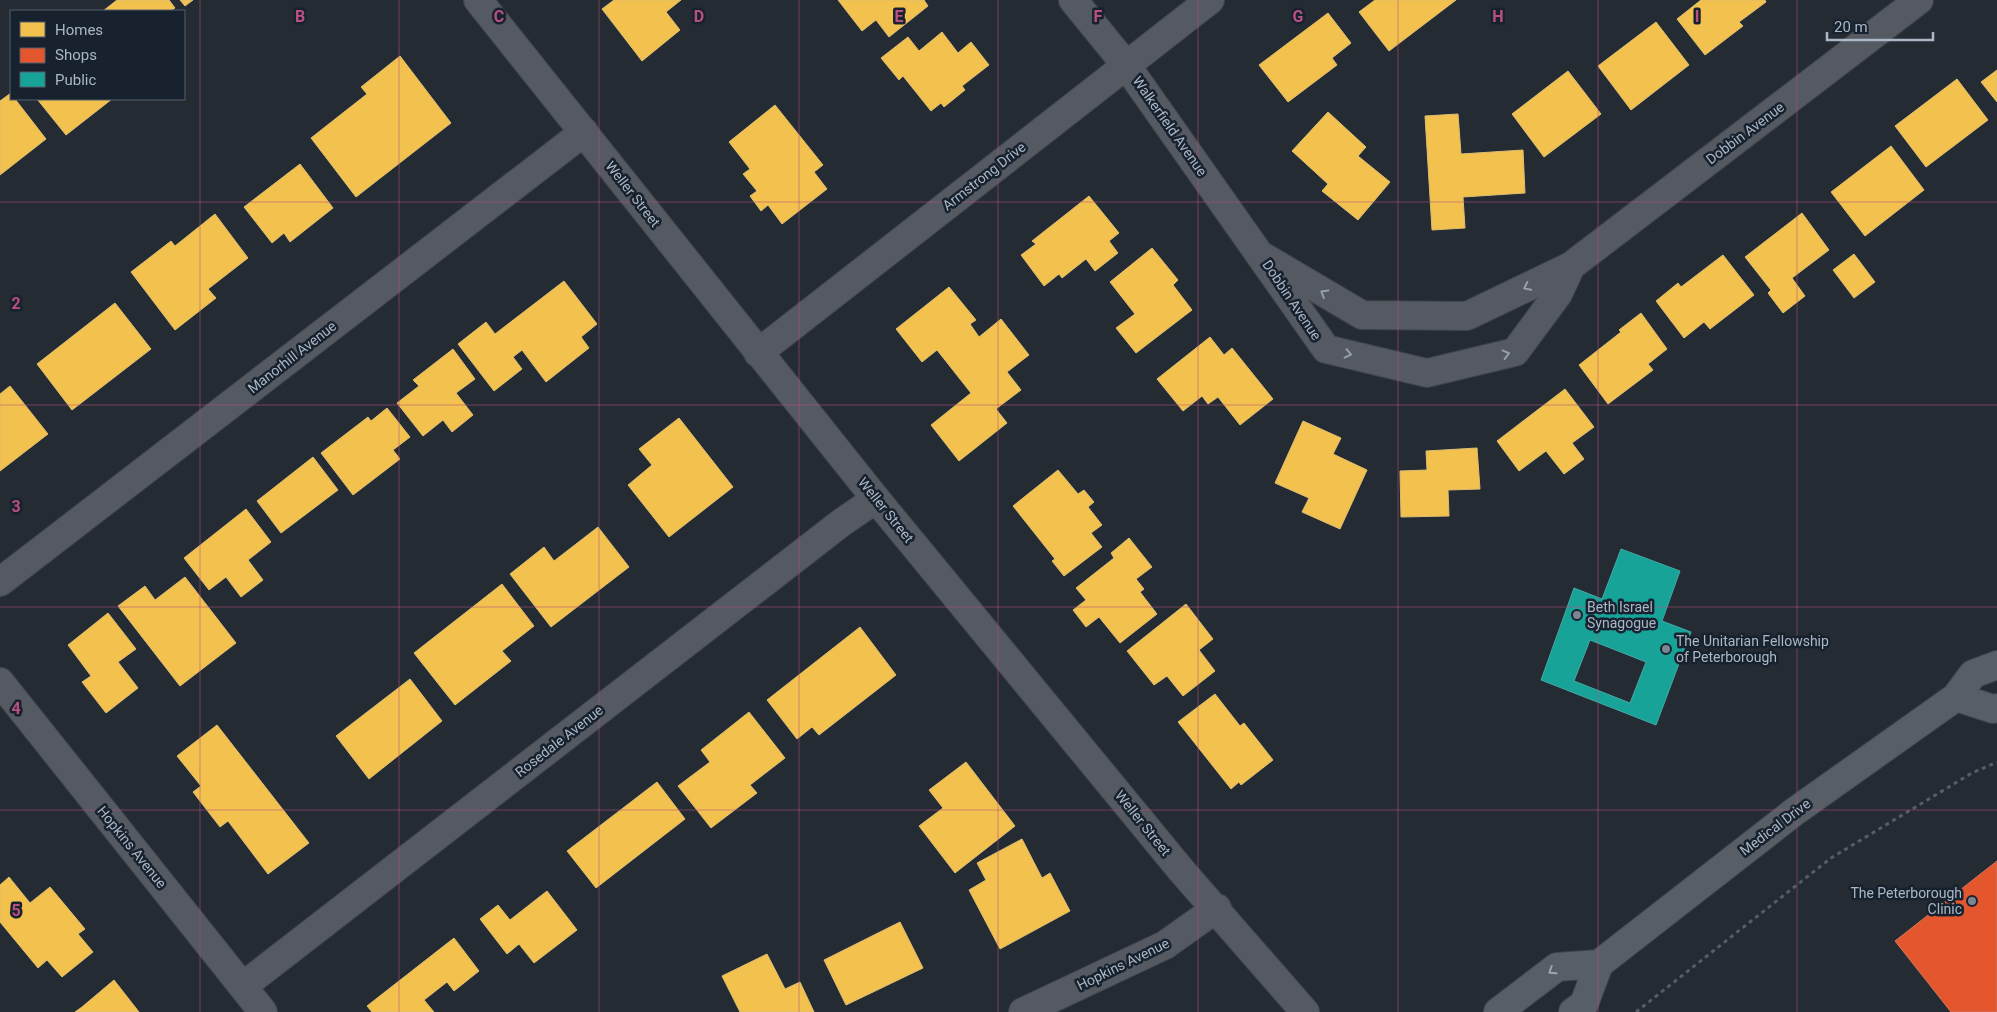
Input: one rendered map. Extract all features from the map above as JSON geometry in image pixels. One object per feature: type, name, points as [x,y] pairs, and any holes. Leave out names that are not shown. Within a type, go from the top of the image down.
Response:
[{"type":"main road","name":"Medical Drive","points":[[1599,964],[1794,812],[1956,697],[1973,674],[1997,666]]},
{"type":"main road","points":[[1956,697],[1993,709],[1997,708]]},
{"type":"main road","points":[[1498,1012],[1557,967],[1599,964],[1584,1004],[1573,1012]]},
{"type":"street","name":"Weller Street","points":[[478,0],[876,499],[1175,862],[1217,908],[1304,1012]]},
{"type":"street","name":"Walkerfield Avenue","points":[[1073,0],[1126,65],[1262,256]]},
{"type":"street","name":"Armstrong Drive","points":[[758,353],[1210,0]]},
{"type":"street","name":"Dobbin Avenue","points":[[1262,256],[1362,315],[1467,316],[1571,266],[1919,0]]},
{"type":"street","name":"Manorhill Avenue","points":[[0,582],[584,132]]},
{"type":"street","name":"Dobbin Avenue","points":[[1262,256],[1326,349],[1427,373],[1515,352],[1558,294],[1571,266]]},
{"type":"street","name":"Rosedale Avenue","points":[[243,986],[833,529],[876,499]]},
{"type":"street","name":"Hopkins Avenue","points":[[0,682],[263,1012]]},
{"type":"street","name":"Hopkins Avenue","points":[[1024,1012],[1165,945],[1217,908]]},
{"type":"path","points":[[1636,1012],[1831,858],[1972,773],[1997,762]]},
{"type":"building: Homes","points":[[117,0],[169,0],[175,8],[172,10],[104,10]]},
{"type":"building: Homes","points":[[180,0],[193,0],[185,6]]},
{"type":"building: Homes","points":[[614,0],[681,0],[666,12],[680,30],[642,61],[602,9]]},
{"type":"building: Homes","points":[[838,0],[924,0],[928,6],[889,37],[876,20],[862,31]]},
{"type":"building: Homes","points":[[1375,0],[1456,0],[1389,51],[1359,12]]},
{"type":"building: Homes","points":[[1701,0],[1765,0],[1766,2],[1739,22],[1743,26],[1705,55],[1677,19]]},
{"type":"building: Homes","points":[[1328,13],[1351,43],[1332,58],[1337,65],[1288,102],[1259,65]]},
{"type":"building: Homes","points":[[1656,22],[1689,65],[1631,110],[1598,66]]},
{"type":"building: Homes","points":[[942,32],[958,53],[971,42],[989,65],[962,86],[965,90],[944,107],[941,103],[931,111],[903,76],[899,80],[881,58],[908,37],[919,51]]},
{"type":"building: Homes","points":[[400,56],[451,123],[356,197],[311,138],[367,94],[361,87]]},
{"type":"building: Homes","points":[[1997,70],[1997,102],[1981,82]]},
{"type":"building: Homes","points":[[1568,71],[1601,114],[1544,157],[1512,114]]},
{"type":"building: Homes","points":[[1957,79],[1988,120],[1926,167],[1895,126]]},
{"type":"building: Homes","points":[[10,94],[10,100],[16,100],[46,139],[0,175],[0,101]]},
{"type":"building: Homes","points":[[38,100],[111,100],[66,135]]},
{"type":"building: Homes","points":[[775,105],[823,165],[814,172],[827,189],[782,224],[768,205],[761,211],[750,196],[757,191],[743,174],[750,169],[729,142]]},
{"type":"building: Homes","points":[[1328,112],[1366,147],[1358,156],[1390,182],[1358,220],[1322,191],[1328,184],[1292,151]]},
{"type":"building: Homes","points":[[1458,114],[1461,154],[1523,150],[1525,193],[1463,197],[1465,228],[1432,230],[1425,116]]},
{"type":"building: Homes","points":[[1891,146],[1924,190],[1865,236],[1831,192]]},
{"type":"building: Homes","points":[[300,164],[333,208],[290,242],[284,233],[272,243],[244,207]]},
{"type":"building: Homes","points":[[1089,196],[1119,233],[1109,241],[1118,253],[1095,271],[1086,259],[1062,278],[1059,274],[1044,286],[1021,255],[1036,244],[1032,241]]},
{"type":"building: Homes","points":[[1802,213],[1829,250],[1792,278],[1805,296],[1783,313],[1768,293],[1771,290],[1745,257]]},
{"type":"building: Homes","points":[[215,214],[248,258],[208,289],[216,298],[175,330],[131,272],[171,241],[175,246]]},
{"type":"building: Homes","points":[[1152,248],[1178,280],[1173,285],[1192,310],[1136,353],[1116,328],[1135,314],[1110,282]]},
{"type":"building: Homes","points":[[1854,254],[1875,282],[1854,298],[1833,270]]},
{"type":"building: Homes","points":[[1723,255],[1754,295],[1710,329],[1704,322],[1684,338],[1656,301],[1678,283],[1681,287]]},
{"type":"building: Homes","points":[[564,281],[597,324],[581,337],[589,348],[546,382],[522,350],[513,357],[522,369],[494,391],[458,344],[486,322],[495,334]]},
{"type":"building: Homes","points":[[949,287],[976,320],[970,324],[979,337],[1001,319],[1029,355],[1007,372],[1021,390],[996,409],[1007,423],[959,461],[931,425],[971,393],[937,350],[922,362],[896,329]]},
{"type":"building: Homes","points":[[115,303],[151,349],[72,410],[37,364]]},
{"type":"building: Homes","points":[[1641,313],[1667,349],[1648,364],[1653,370],[1608,404],[1579,365],[1621,332],[1619,330]]},
{"type":"building: Homes","points":[[1210,337],[1224,355],[1232,348],[1273,399],[1240,425],[1218,397],[1208,404],[1202,396],[1183,411],[1157,379]]},
{"type":"building: Homes","points":[[453,349],[475,379],[456,393],[473,415],[452,432],[443,420],[423,436],[397,403],[419,386],[413,380]]},
{"type":"building: Homes","points":[[10,386],[48,434],[0,471],[0,394]]},
{"type":"building: Homes","points":[[1565,389],[1594,427],[1572,443],[1584,459],[1564,474],[1546,451],[1519,471],[1497,441]]},
{"type":"building: Homes","points":[[387,408],[410,437],[393,450],[400,459],[353,495],[321,453],[368,417],[371,421]]},
{"type":"building: Homes","points":[[679,418],[733,487],[669,537],[628,485],[652,465],[639,449]]},
{"type":"building: Homes","points":[[1303,421],[1341,438],[1333,454],[1367,470],[1340,529],[1302,512],[1309,498],[1275,483]]},
{"type":"building: Homes","points":[[1477,448],[1480,489],[1448,490],[1449,516],[1401,517],[1400,471],[1427,470],[1426,451]]},
{"type":"building: Homes","points":[[313,457],[338,490],[281,533],[257,501]]},
{"type":"building: Homes","points":[[1058,470],[1078,494],[1084,490],[1094,502],[1088,507],[1102,525],[1091,533],[1102,547],[1064,576],[1052,561],[1055,559],[1013,506]]},
{"type":"building: Homes","points":[[246,509],[271,542],[248,560],[263,580],[241,597],[226,577],[209,590],[184,558]]},
{"type":"building: Homes","points":[[598,527],[629,567],[551,627],[510,574],[544,547],[554,561]]},
{"type":"building: Homes","points":[[1129,538],[1152,567],[1136,579],[1144,589],[1140,592],[1157,614],[1120,643],[1099,617],[1086,627],[1073,610],[1086,600],[1076,588],[1114,558],[1111,553]]},
{"type":"building: Homes","points":[[185,577],[236,643],[180,686],[118,606],[145,586],[155,600]]},
{"type":"building: Homes","points":[[502,584],[534,626],[502,651],[511,661],[455,705],[414,653]]},
{"type":"building: Homes","points":[[1186,604],[1213,639],[1199,650],[1215,671],[1183,696],[1167,676],[1154,685],[1127,651]]},
{"type":"building: Homes","points":[[108,613],[136,649],[118,662],[138,688],[106,713],[82,682],[91,676],[68,645]]},
{"type":"building: Homes","points":[[860,627],[896,675],[819,735],[812,727],[797,739],[767,700]]},
{"type":"building: Homes","points":[[410,679],[442,721],[369,779],[336,736]]},
{"type":"building: Homes","points":[[1215,694],[1240,726],[1244,723],[1273,760],[1241,785],[1239,782],[1231,789],[1178,722]]},
{"type":"building: Homes","points":[[749,712],[785,758],[750,785],[757,793],[711,828],[678,786],[710,762],[701,750]]},
{"type":"building: Homes","points":[[217,725],[309,843],[268,874],[228,821],[220,827],[193,792],[201,786],[177,756]]},
{"type":"building: Homes","points":[[966,762],[1015,826],[955,873],[919,826],[943,808],[929,790]]},
{"type":"building: Homes","points":[[657,782],[685,819],[596,888],[567,851]]},
{"type":"building: Homes","points":[[1022,839],[1042,878],[1050,873],[1070,911],[1000,949],[969,890],[986,880],[977,863]]},
{"type":"building: Homes","points":[[9,877],[30,903],[50,887],[85,929],[78,934],[93,952],[62,977],[47,960],[38,968],[0,922],[0,885]]},
{"type":"building: Homes","points":[[547,891],[577,930],[534,963],[519,944],[507,954],[480,919],[498,905],[510,920]]},
{"type":"building: Homes","points":[[900,922],[923,968],[846,1005],[824,960]]},
{"type":"building: Homes","points":[[454,938],[479,971],[454,991],[447,982],[424,1000],[434,1012],[372,1012],[367,1006]]},
{"type":"building: Homes","points":[[767,954],[785,989],[800,982],[814,1012],[740,1012],[722,976]]},
{"type":"building: Homes","points":[[114,980],[139,1012],[75,1012],[82,1007]]},
{"type":"building: Shops","name":"The Peterborough Clinic","points":[[1997,861],[1997,1012],[1951,1012],[1895,941]]},
{"type":"building: Public","points":[[1621,549],[1680,571],[1662,621],[1691,632],[1656,725],[1541,680],[1574,588],[1602,599]],"holes":[[[1590,640],[1646,662],[1630,703],[1574,681]]]},
{"type":"place","name":"Beth Israel Synagogue","points":[[1577,615]]},
{"type":"place","name":"The Unitarian Fellowship of Peterborough","points":[[1666,649]]},
{"type":"place","name":"The Peterborough Clinic","points":[[1972,901]]}]
